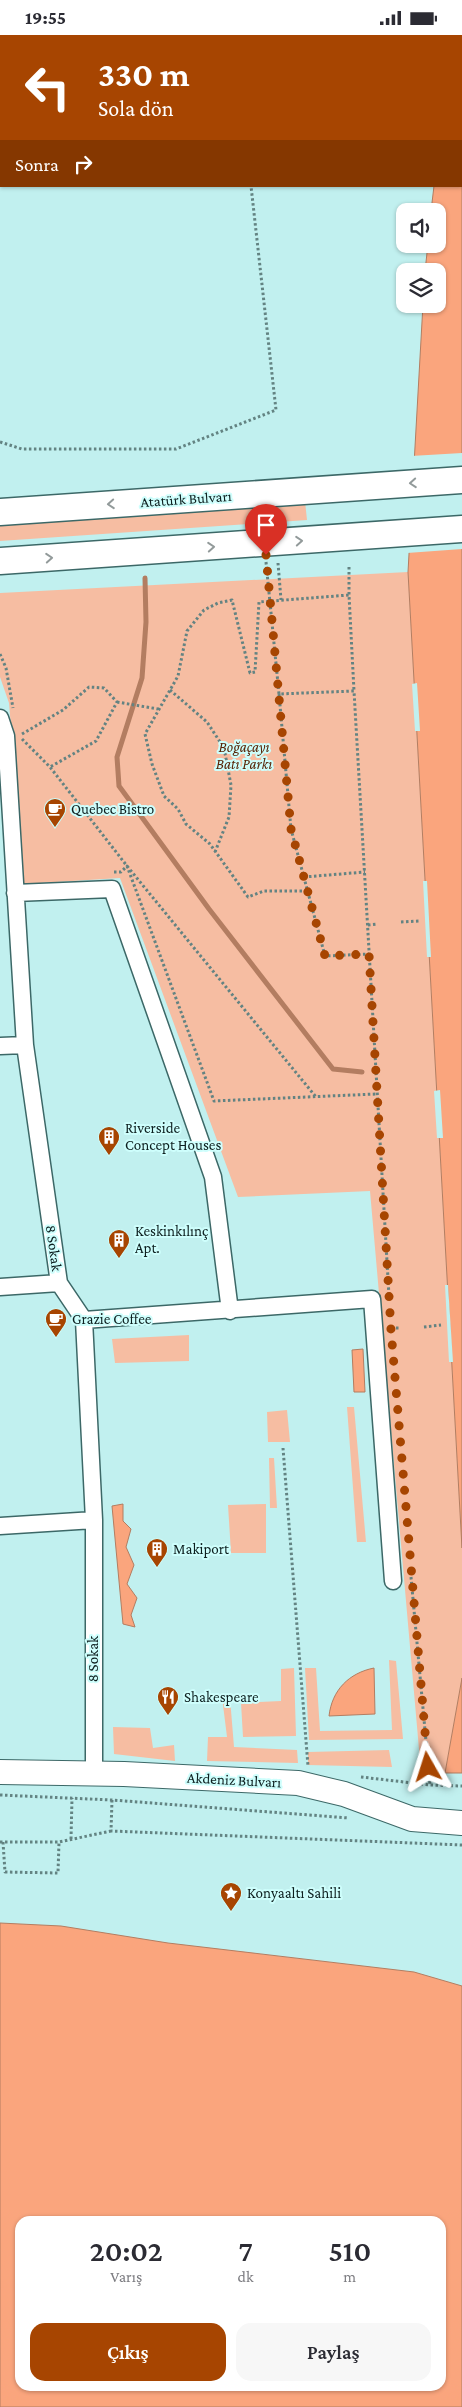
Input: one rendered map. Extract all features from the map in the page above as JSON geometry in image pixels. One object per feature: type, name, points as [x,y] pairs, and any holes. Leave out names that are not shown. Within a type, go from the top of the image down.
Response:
[{"type":"main road","name":"Atatürk Bulvarı","points":[[0,512],[462,480]]},
{"type":"main road","points":[[0,561],[258,550],[462,529]]},
{"type":"main road","name":"Akdeniz Bulvarı","points":[[0,1772],[94,1773],[298,1783],[336,1791],[412,1819],[431,1833],[462,1823]]},
{"type":"street","name":"8 Sokak","points":[[0,717],[6,736],[5,817],[15,893],[25,1045],[58,1283],[84,1320],[94,1520],[94,1773]]},
{"type":"street","points":[[15,893],[112,889],[213,1177],[230,1311]]},
{"type":"street","points":[[0,1047],[25,1045]]},
{"type":"street","points":[[0,1287],[58,1283]]},
{"type":"street","points":[[84,1320],[230,1311],[372,1299],[393,1581]]},
{"type":"street","points":[[0,1526],[94,1520]]},
{"type":"path","points":[[0,442],[22,449],[176,449],[276,410],[251,187]]},
{"type":"path","points":[[258,550],[269,601],[291,829],[307,891],[325,956],[369,954]]},
{"type":"path","points":[[277,555],[281,600]]},
{"type":"path","points":[[349,567],[354,691],[366,872],[389,1299]]},
{"type":"path","points":[[307,891],[264,891],[248,897],[210,844],[186,824],[178,809],[164,796],[152,764],[145,734],[178,676],[187,631],[204,610],[218,603],[232,600],[250,673],[255,672],[259,601],[349,595]]},
{"type":"path","points":[[158,709],[117,702],[104,687],[89,687],[62,710],[18,735],[50,767],[127,866],[316,1098]]},
{"type":"path","points":[[170,690],[207,722],[224,748],[231,785],[229,817],[215,852]]},
{"type":"path","points":[[279,694],[354,691]]},
{"type":"path","points":[[50,767],[96,741],[117,702]]},
{"type":"path","points":[[304,877],[366,872]]},
{"type":"path","points":[[400,922],[420,921]]},
{"type":"path","points":[[368,925],[377,924]]},
{"type":"path","points":[[390,1319],[391,1329],[400,1328]]},
{"type":"path","points":[[424,1327],[441,1325]]},
{"type":"path","points":[[283,1448],[308,1771]]},
{"type":"path","points":[[410,1573],[430,1785],[462,1786]]},
{"type":"path","points":[[0,1795],[112,1800],[352,1819]]},
{"type":"path","points":[[71,1839],[72,1798]]},
{"type":"path","points":[[111,1831],[112,1800]]},
{"type":"path","points":[[59,1842],[58,1873],[5,1872],[2,1842],[59,1842],[111,1831],[431,1833],[462,1845]]},
{"type":"green space","points":[[305,501],[307,520],[0,541],[0,523]]},
{"type":"green space","name":"Boğaçayı Batı Parkı","points":[[408,572],[462,1548],[462,1678],[445,1773],[421,1772],[370,1191],[238,1197],[120,878],[24,884],[9,703],[0,677],[0,593]]},
{"type":"green space","points":[[189,1335],[189,1361],[115,1363],[112,1339]]},
{"type":"green space","points":[[347,1407],[354,1407],[366,1542],[357,1542]]},
{"type":"green space","points":[[287,1410],[290,1442],[268,1442],[267,1412]]},
{"type":"green space","points":[[269,1458],[274,1458],[277,1508],[270,1508]]},
{"type":"green space","points":[[266,1504],[266,1553],[231,1553],[228,1505]]},
{"type":"green space","points":[[389,1660],[396,1661],[403,1739],[309,1740],[305,1668],[316,1668],[320,1731],[392,1730]]},
{"type":"green space","points":[[294,1668],[296,1736],[243,1737],[241,1703],[281,1701],[281,1669]]},
{"type":"green space","points":[[222,1697],[230,1698],[234,1747],[297,1750],[298,1763],[207,1761],[208,1737],[227,1737]]},
{"type":"green space","points":[[113,1727],[150,1728],[153,1748],[174,1745],[175,1761],[114,1754]]},
{"type":"green space","points":[[389,1750],[392,1767],[308,1765],[308,1752]]},
{"type":"shaded area","points":[[434,187],[462,187],[462,1548],[408,572],[422,313],[446,313],[446,263],[426,263],[427,253],[446,253],[446,203],[432,203]]},
{"type":"shaded area","points":[[363,1349],[365,1392],[354,1392],[352,1350]]},
{"type":"shaded area","points":[[123,1504],[123,1521],[131,1529],[126,1547],[134,1565],[127,1584],[137,1598],[131,1615],[135,1627],[123,1624],[112,1506]]},
{"type":"shaded area","points":[[374,1668],[375,1714],[329,1716],[334,1698],[343,1684],[357,1674]]},
{"type":"shaded area","points":[[462,1678],[462,1773],[445,1773]]},
{"type":"shaded area","points":[[0,1923],[61,1926],[168,1943],[414,1972],[462,1986],[462,2407],[0,2407]]},
{"type":"pier","points":[[462,453],[462,549],[407,553],[411,456]]},
{"type":"pier","points":[[417,683],[420,731],[415,731],[412,684]]},
{"type":"pier","points":[[423,881],[427,881],[431,957],[427,957]]},
{"type":"pier","points":[[440,1090],[443,1138],[437,1138],[434,1091]]},
{"type":"pier","points":[[445,1285],[448,1285],[453,1362],[449,1362]]},
{"type":"waterway","points":[[145,578],[146,622],[142,678],[117,757],[119,786],[209,909],[333,1069],[362,1072]]},
{"type":"place","name":"Quebec Bistro","points":[[55,828]]},
{"type":"place","name":"Riverside Concept Houses","points":[[109,1156]]},
{"type":"place","name":"Keskinkılınç Apt.","points":[[119,1259]]},
{"type":"place","name":"Grazie Coffee","points":[[56,1338]]},
{"type":"place","name":"Makiport","points":[[157,1568]]},
{"type":"place","name":"Shakespeare","points":[[168,1716]]},
{"type":"place","name":"Konyaaltı Sahili","points":[[231,1912]]},
{"type":"route","points":[[266,555],[291,829],[307,891],[325,956],[369,954],[391,1330],[428,1767]]}]
